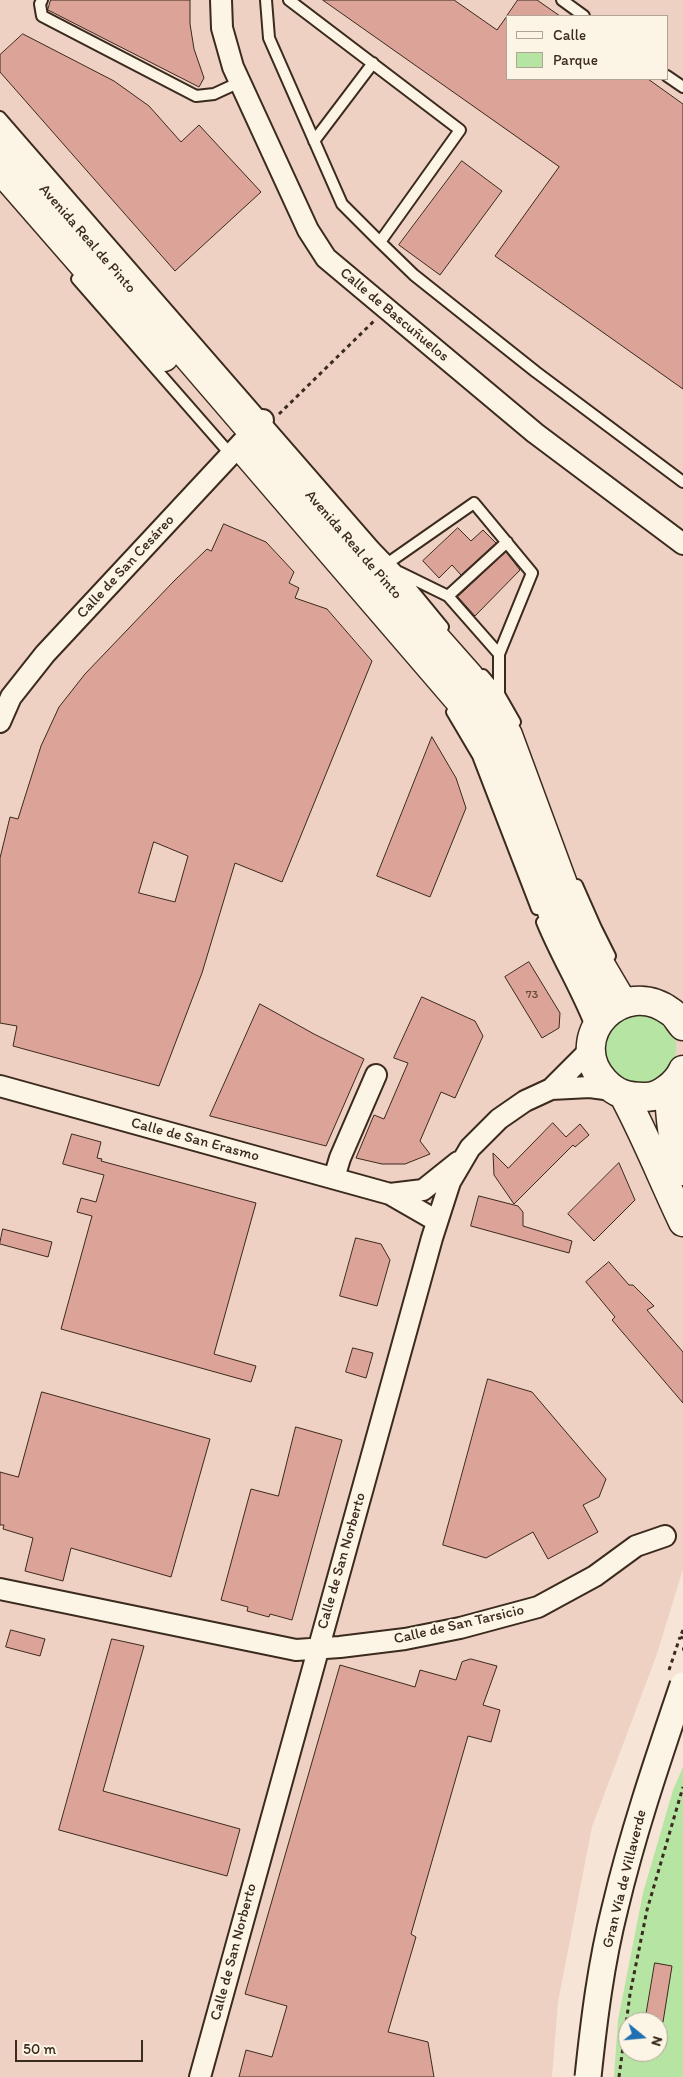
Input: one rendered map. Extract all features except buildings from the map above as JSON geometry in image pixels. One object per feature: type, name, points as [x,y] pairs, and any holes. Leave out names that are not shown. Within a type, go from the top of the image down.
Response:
[{"type":"main road","name":"Avenida Real de Pinto","points":[[0,138],[248,439]]},
{"type":"main road","name":"Avenida Real de Pinto","points":[[0,169],[469,676],[508,735],[613,1015],[596,1073],[618,1093]]},
{"type":"main road","points":[[613,1015],[656,1002],[679,1016]]},
{"type":"main road","points":[[618,1093],[647,1098],[676,1079]]},
{"type":"main road","points":[[676,1079],[670,1124],[677,1157],[683,1171]]},
{"type":"main road","points":[[618,1093],[642,1129],[656,1166],[683,1222]]},
{"type":"street","name":"Calle de Bascuñuelos","points":[[221,0],[222,28],[233,67],[308,230],[326,258],[535,433],[683,544]]},
{"type":"street","name":"Calle de San Cesáreo","points":[[0,722],[10,697],[46,654],[248,439]]},
{"type":"street","name":"Calle de San Norberto","points":[[551,1089],[613,1015]]},
{"type":"street","points":[[334,1178],[340,1158],[376,1075]]},
{"type":"street","name":"Calle de San Erasmo","points":[[0,1086],[390,1194],[437,1220]]},
{"type":"street","name":"Calle de San Norberto","points":[[200,2077],[317,1648],[437,1220],[450,1182],[462,1158],[474,1142],[498,1119],[525,1101],[551,1089],[590,1087],[618,1093]]},
{"type":"street","name":"Calle de San Erasmo","points":[[390,1194],[423,1190],[462,1158]]},
{"type":"street","name":"Calle de San Tarsicio","points":[[0,1589],[296,1650],[405,1639],[460,1628],[538,1607],[595,1576],[636,1546],[665,1536]]},
{"type":"street","name":"Gran Vía de Villaverde","points":[[588,2077],[595,2008],[614,1909],[639,1817],[683,1685]]},
{"type":"street","name":"Gran Vía de Villaverde","points":[[600,2077],[607,2012],[621,1939],[655,1810],[683,1725]]},
{"type":"lane","points":[[42,0],[40,4],[42,16],[196,96],[214,94],[240,82]]},
{"type":"lane","points":[[266,0],[269,38],[342,204],[414,275],[521,360],[683,482]]},
{"type":"lane","points":[[289,0],[460,130],[380,242]]},
{"type":"lane","points":[[562,0],[583,15]]},
{"type":"lane","points":[[314,141],[373,63]]},
{"type":"lane","points":[[668,77],[683,87]]},
{"type":"lane","points":[[0,117],[248,439]]},
{"type":"lane","points":[[72,272],[248,439],[397,571],[452,637]]},
{"type":"lane","points":[[388,563],[474,502],[532,573],[499,654],[499,694]]},
{"type":"lane","points":[[448,596],[507,542]]},
{"type":"lane","points":[[397,571],[448,596],[499,654]]},
{"type":"lane","points":[[476,666],[499,694],[519,729]]},
{"type":"lane","points":[[445,704],[457,718],[478,756],[554,953],[582,1002],[613,1015]]},
{"type":"lane","points":[[574,877],[596,928],[616,965]]},
{"type":"path","points":[[248,439],[376,319]]},
{"type":"path","points":[[683,1630],[680,1637],[683,1638]]},
{"type":"path","points":[[619,2077],[630,1994],[647,1910],[683,1787]]},
{"type":"shaded area","points":[[0,0],[683,0],[683,1569],[657,1654],[592,1827],[558,2002],[552,2077],[0,2077]]},
{"type":"green space","points":[[626,1011],[660,1016],[674,1036],[676,1052],[671,1068],[664,1076],[642,1087],[610,1076],[601,1033]]},
{"type":"green space","points":[[683,1767],[683,2077],[614,2077],[618,2020],[618,2062],[668,2062],[668,2012],[620,2012],[643,1893],[673,1790]]}]
